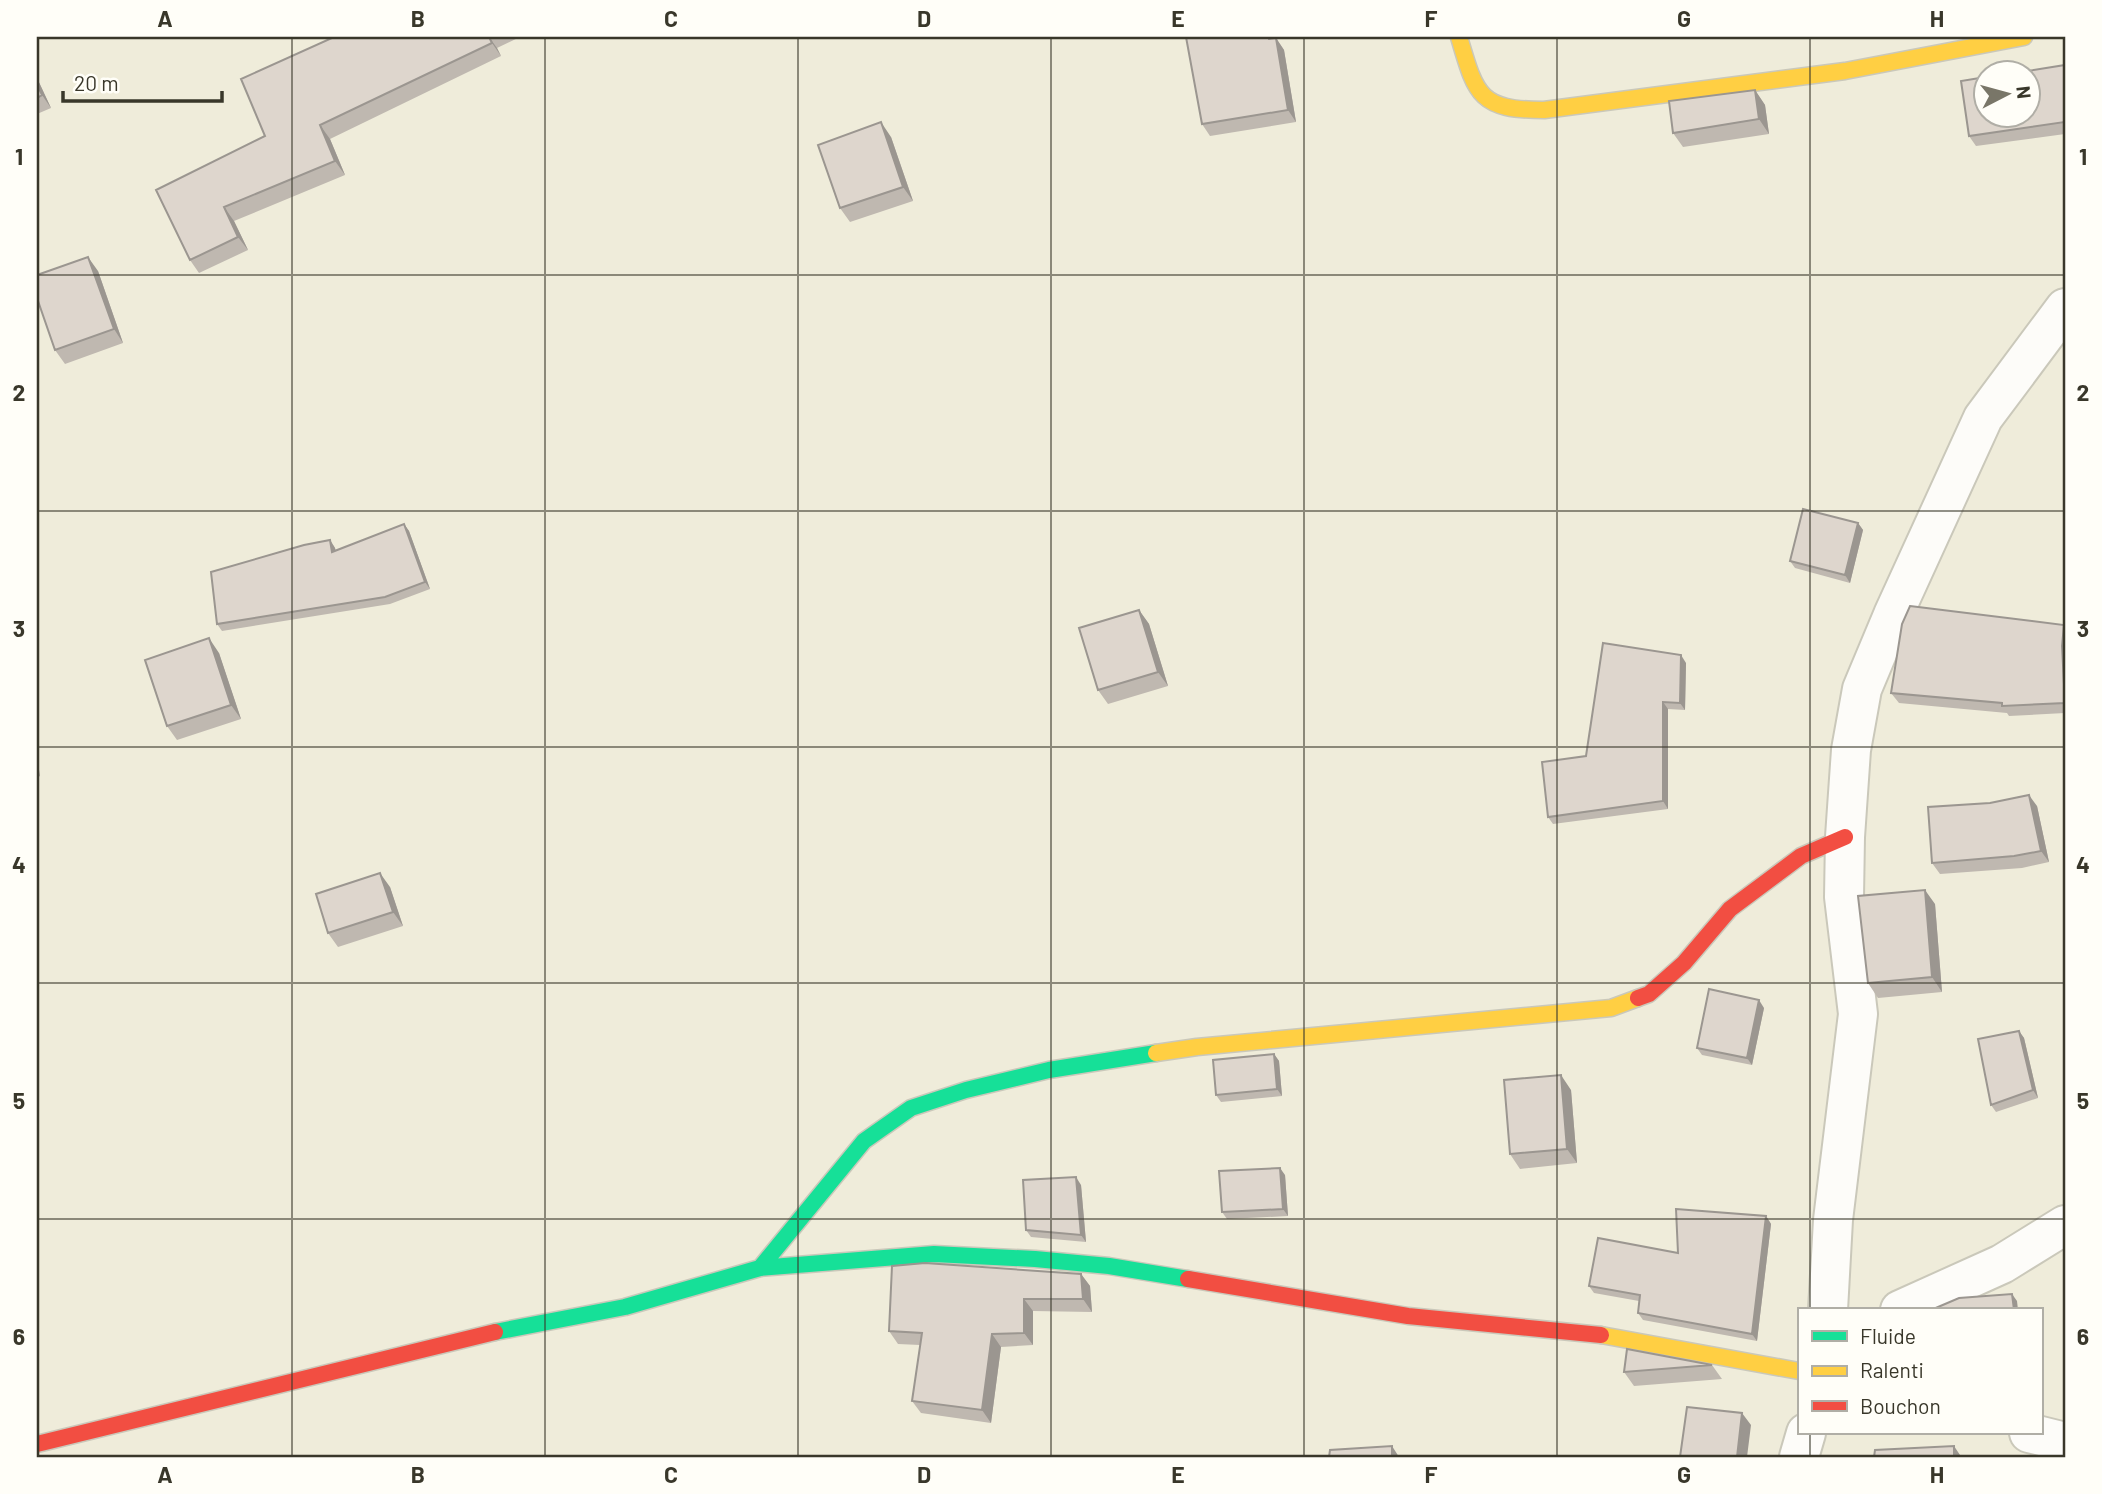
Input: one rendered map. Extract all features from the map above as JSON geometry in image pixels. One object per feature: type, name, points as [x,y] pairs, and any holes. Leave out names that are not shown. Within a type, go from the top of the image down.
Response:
[{"type":"street","points":[[1460,37],[1474,86],[1490,103],[1514,111],[1544,110],[1851,69],[2024,37]]},
{"type":"street","points":[[1828,1308],[1833,1220],[1858,1014],[1844,897],[1851,750],[1862,689],[1983,418],[2065,308]]},
{"type":"street","points":[[760,1268],[863,1141],[911,1108],[966,1090],[1049,1070],[1197,1047],[1611,1008],[1649,994],[1684,963],[1730,909],[1801,856],[1845,837]]},
{"type":"street","points":[[1904,1308],[2002,1264],[2065,1226]]},
{"type":"street","points":[[37,1444],[477,1336],[625,1307],[760,1268],[934,1254],[1110,1266],[1408,1316],[1610,1336],[1798,1371]]},
{"type":"street","points":[[1799,1457],[1806,1434]]},
{"type":"street","points":[[2033,1434],[2065,1442]]},
{"type":"building","points":[[334,37],[489,37],[492,43],[320,125],[335,161],[224,207],[238,237],[190,260],[156,190],[265,136],[241,79]]},
{"type":"building","points":[[1186,37],[1276,38],[1288,110],[1202,124]]},
{"type":"building","points":[[2065,65],[2065,122],[2042,125],[2042,69]]},
{"type":"building","points":[[1972,79],[1972,130],[2010,130],[1969,136],[1961,81]]},
{"type":"building","points":[[37,84],[42,95],[37,98]]},
{"type":"building","points":[[1755,90],[1759,119],[1673,133],[1669,101]]},
{"type":"building","points":[[881,122],[903,187],[840,208],[818,145]]},
{"type":"building","points":[[88,257],[114,329],[55,350],[37,298],[37,275]]},
{"type":"building","points":[[1803,509],[1858,523],[1845,575],[1790,561]]},
{"type":"building","points":[[404,524],[425,582],[385,597],[217,624],[211,572],[330,540],[332,552]]},
{"type":"building","points":[[1910,606],[2064,625],[2062,646],[2065,703],[2002,706],[2002,703],[1891,693],[1902,624]]},
{"type":"building","points":[[1139,610],[1158,672],[1098,690],[1079,628]]},
{"type":"building","points":[[209,638],[231,705],[167,726],[145,660]]},
{"type":"building","points":[[1603,643],[1681,655],[1680,703],[1663,702],[1663,801],[1548,817],[1542,762],[1586,756]]},
{"type":"building","points":[[2029,795],[2041,851],[1932,863],[1928,807],[1990,803]]},
{"type":"building","points":[[380,873],[393,912],[328,933],[316,894]]},
{"type":"building","points":[[1925,890],[1932,977],[1868,983],[1858,896]]},
{"type":"building","points":[[1709,989],[1759,1000],[1747,1058],[1697,1048]]},
{"type":"building","points":[[2019,1031],[2033,1090],[1991,1105],[1978,1039]]},
{"type":"building","points":[[1274,1054],[1277,1089],[1216,1095],[1213,1060]]},
{"type":"building","points":[[1561,1075],[1567,1149],[1510,1154],[1504,1080]]},
{"type":"building","points":[[1280,1168],[1283,1209],[1222,1212],[1219,1171]]},
{"type":"building","points":[[1076,1177],[1081,1235],[1026,1230],[1023,1180]]},
{"type":"building","points":[[1676,1209],[1766,1216],[1752,1334],[1638,1313],[1640,1295],[1589,1286],[1598,1238],[1678,1253]]},
{"type":"building","points":[[925,1263],[1081,1274],[1083,1299],[1024,1299],[1024,1333],[992,1334],[982,1410],[912,1401],[922,1333],[889,1331],[892,1266]]},
{"type":"building","points":[[2012,1294],[2014,1308],[1936,1308],[1959,1298]]},
{"type":"building","points":[[1627,1349],[1712,1365],[1624,1372]]},
{"type":"building","points":[[1687,1407],[1742,1413],[1737,1457],[1680,1457]]},
{"type":"building","points":[[1392,1446],[1392,1457],[1329,1457],[1330,1450]]},
{"type":"building","points":[[1954,1446],[1954,1457],[1874,1457],[1875,1450]]},
{"type":"traffic: fast","points":[[760,1268],[864,1141],[911,1108],[966,1090],[1049,1070],[1156,1053]]},
{"type":"traffic: fast","points":[[495,1332],[625,1307],[760,1268],[934,1254],[1109,1266],[1188,1279]]},
{"type":"traffic: slow","points":[[1459,37],[1470,73],[1484,95],[1506,107],[1544,110],[1845,71],[2024,37]]},
{"type":"traffic: slow","points":[[1156,1053],[1611,1008],[1638,998]]},
{"type":"traffic: slow","points":[[1601,1335],[1798,1371]]},
{"type":"traffic: jam","points":[[1638,998],[1649,994],[1684,963],[1730,909],[1801,856],[1845,837]]},
{"type":"traffic: jam","points":[[1188,1279],[1408,1316],[1601,1335]]},
{"type":"traffic: jam","points":[[37,1444],[495,1332]]}]
